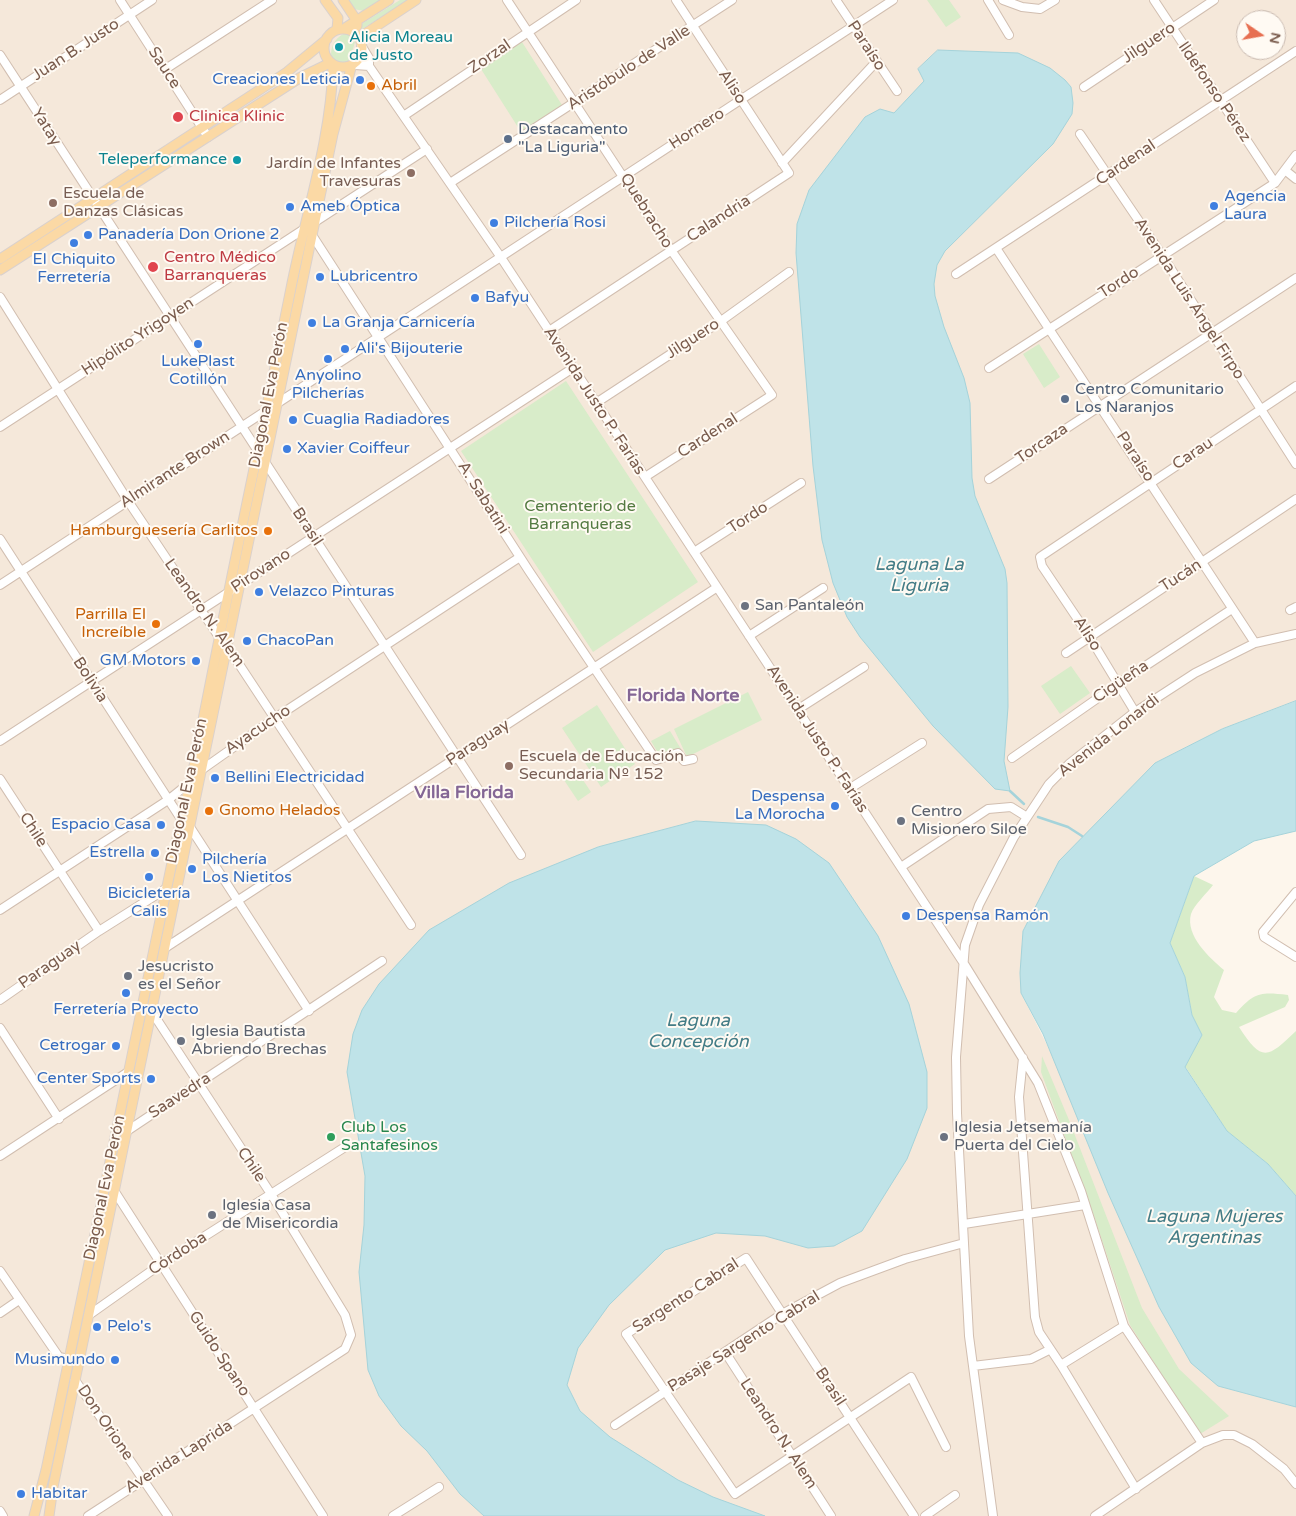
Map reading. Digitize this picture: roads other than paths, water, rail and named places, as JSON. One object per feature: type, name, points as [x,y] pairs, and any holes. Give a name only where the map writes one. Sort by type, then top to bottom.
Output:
[{"type":"main road","points":[[325,0],[338,18],[341,29],[359,39]]},
{"type":"main road","points":[[0,260],[208,137],[300,76],[331,65],[342,69],[353,66],[359,39],[357,20],[343,0]]},
{"type":"main road","points":[[0,270],[202,127],[287,72],[341,29],[389,0]]},
{"type":"main road","points":[[359,39],[416,0]]},
{"type":"main road","points":[[327,39],[324,52],[331,65]]},
{"type":"main road","name":"Diagonal Eva Perón","points":[[34,1516],[46,1470],[181,819],[191,782],[302,230],[325,135],[332,94],[331,65]]},
{"type":"main road","name":"Diagonal Eva Perón","points":[[50,1516],[89,1315],[333,134],[353,66]]},
{"type":"street","name":"Sauce","points":[[120,0],[208,137]]},
{"type":"street","name":"Juan B. Justo","points":[[0,100],[152,0]]},
{"type":"street","points":[[164,70],[272,0]]},
{"type":"street","name":"Quebracho","points":[[507,0],[671,250],[772,396]]},
{"type":"street","name":"Zorzal","points":[[405,115],[576,0]]},
{"type":"street","name":"Aliso","points":[[676,0],[789,174]]},
{"type":"street","name":"Aristóbulo de Valle","points":[[450,183],[732,0]]},
{"type":"street","name":"Paraíso","points":[[836,0],[897,91]]},
{"type":"street","name":"Hornero","points":[[500,256],[893,0]]},
{"type":"street","points":[[1003,0],[1022,7],[1040,9],[1054,0]]},
{"type":"street","name":"Ildefonso Pérez","points":[[1154,0],[1275,183]]},
{"type":"street","name":"Jilguero","points":[[1084,87],[1214,0]]},
{"type":"street","points":[[991,1],[1009,34]]},
{"type":"street","name":"Avenida Justo P. Farías","points":[[359,39],[369,58],[369,66],[405,115],[500,256],[963,962],[1038,1083],[1085,1205],[1124,1326],[1202,1443]]},
{"type":"street","name":"Cardenal","points":[[956,274],[1296,51]]},
{"type":"street","name":"Yatay","points":[[0,54],[96,203]]},
{"type":"street","points":[[782,163],[876,62]]},
{"type":"street","points":[[353,66],[369,66]]},
{"type":"street","name":"Avenida Luis Ángel Firpo","points":[[1080,134],[1162,255],[1296,464]]},
{"type":"street","name":"Hipólito Yrigoyen","points":[[0,427],[427,149]]},
{"type":"street","name":"Tordo","points":[[989,368],[1162,255],[1173,251],[1275,183],[1286,171],[1296,155]]},
{"type":"street","points":[[1286,171],[1296,179]]},
{"type":"street","name":"Calandria","points":[[549,331],[789,174]]},
{"type":"street","name":"Brasil","points":[[96,203],[521,855]]},
{"type":"street","name":"A. Sabatini","points":[[312,235],[520,557],[656,760],[678,753],[684,761],[693,759]]},
{"type":"street","name":"Paraíso","points":[[996,248],[1255,643]]},
{"type":"street","name":"Almirante Brown","points":[[0,585],[500,256]]},
{"type":"street","name":"Jilguero","points":[[596,403],[721,321],[789,272]]},
{"type":"street","name":"Torcaza","points":[[989,479],[1100,404],[1212,334],[1296,278]]},
{"type":"street","name":"Leandro N. Alem","points":[[0,297],[128,501],[219,637],[227,646],[411,925]]},
{"type":"street","name":"Pirovano","points":[[0,741],[200,609],[240,585],[573,368]]},
{"type":"street","name":"Carau","points":[[1040,557],[1296,386]]},
{"type":"street","name":"Cardenal","points":[[645,477],[772,396]]},
{"type":"street","name":"Tordo","points":[[694,552],[801,483]]},
{"type":"street","name":"Tucán","points":[[1066,653],[1296,499]]},
{"type":"street","name":"Bolivia","points":[[0,540],[181,819]]},
{"type":"street","name":"Ayacucho","points":[[0,910],[168,800],[191,782],[202,769],[275,718],[520,557]]},
{"type":"street","name":"Aliso","points":[[1040,557],[1042,566],[1089,636],[1135,712]]},
{"type":"street","name":"Paraguay","points":[[165,948],[716,588]]},
{"type":"street","points":[[749,636],[823,588]]},
{"type":"street","name":"Cigüeña","points":[[1012,758],[1118,684],[1232,609]]},
{"type":"street","name":"Avenida Lonardi","points":[[993,1516],[973,1366],[957,1113],[956,1057],[965,945],[979,905],[997,867],[1049,784],[1069,764],[1135,712],[1195,673],[1255,643],[1296,634]]},
{"type":"street","points":[[797,710],[864,668]]},
{"type":"street","points":[[849,789],[922,742]]},
{"type":"street","name":"Chile","points":[[0,779],[99,930]]},
{"type":"street","points":[[900,867],[988,809],[1011,807],[1027,817]]},
{"type":"street","points":[[190,828],[309,1011]]},
{"type":"street","name":"Paraguay","points":[[0,1000],[99,930],[167,888]]},
{"type":"street","points":[[1296,892],[1263,932],[1264,937],[1296,956]]},
{"type":"street","name":"Saavedra","points":[[127,1131],[382,961]]},
{"type":"street","name":"Chile","points":[[152,1012],[270,1194],[345,1315],[351,1335],[345,1349]]},
{"type":"street","points":[[0,1028],[59,1119]]},
{"type":"street","points":[[1022,1058],[1020,1097],[1035,1317],[1039,1332],[1049,1350],[1061,1365],[1136,1489]]},
{"type":"street","points":[[0,1156],[128,1072]]},
{"type":"street","name":"Córdoba","points":[[89,1315],[162,1264],[345,1148]]},
{"type":"street","name":"Guido Spano","points":[[115,1192],[324,1516]]},
{"type":"street","points":[[964,1224],[1085,1205]]},
{"type":"street","name":"Pasaje Sargento Cabral","points":[[615,1425],[782,1314],[840,1283],[905,1259],[964,1243]]},
{"type":"street","name":"Brasil","points":[[746,1258],[914,1516]]},
{"type":"street","name":"Sargento Cabral","points":[[665,1391],[626,1334],[746,1258]]},
{"type":"street","points":[[0,1271],[59,1357],[69,1359]]},
{"type":"street","points":[[0,1313],[19,1300]]},
{"type":"street","points":[[1061,1365],[1124,1326]]},
{"type":"street","name":"Avenida Laprida","points":[[88,1516],[254,1410],[345,1349]]},
{"type":"street","points":[[973,1366],[1031,1358],[1049,1350]]},
{"type":"street","name":"Leandro N. Alem","points":[[725,1352],[831,1516]]},
{"type":"street","points":[[665,1391],[736,1494],[911,1377],[946,1447]]},
{"type":"street","name":"Don Orione","points":[[76,1380],[168,1516]]},
{"type":"street","points":[[1095,1516],[1202,1443],[1222,1435],[1234,1435],[1252,1444],[1284,1468],[1296,1484]]},
{"type":"street","points":[[393,1516],[439,1487]]},
{"type":"street","points":[[925,1516],[955,1495]]},
{"type":"street","points":[[0,1512],[3,1516]]},
{"type":"water","name":"Laguna La Liguria","points":[[938,50],[1018,53],[1050,68],[1065,80],[1071,87],[1073,103],[1072,114],[1053,144],[945,251],[937,265],[934,284],[935,296],[944,327],[964,378],[970,403],[972,478],[975,496],[1005,569],[1007,583],[1008,707],[1004,761],[1010,791],[995,789],[933,726],[860,637],[847,617],[833,583],[822,540],[813,466],[796,253],[797,224],[809,190],[865,117],[880,109],[894,113],[924,81],[918,69]]},
{"type":"water","name":"Laguna Mujeres Argentinas","points":[[1296,701],[1296,831],[1254,841],[1194,876],[1170,943],[1185,977],[1192,1015],[1202,1035],[1185,1067],[1227,1131],[1268,1164],[1296,1196],[1296,1407],[1218,1386],[1191,1363],[1159,1307],[1108,1193],[1043,1034],[1021,993],[1020,973],[1023,931],[1059,861],[1155,763],[1222,729]]},
{"type":"water","name":"Laguna Concepción","points":[[696,821],[766,825],[796,839],[829,863],[878,936],[909,1004],[927,1072],[927,1108],[907,1159],[862,1231],[834,1246],[808,1248],[765,1236],[716,1233],[665,1250],[609,1305],[578,1348],[567,1385],[580,1411],[610,1437],[678,1480],[713,1497],[765,1516],[484,1516],[460,1494],[427,1451],[401,1426],[379,1396],[368,1370],[359,1272],[364,1225],[365,1176],[347,1072],[353,1034],[362,1010],[379,984],[429,930],[509,883],[598,847]]},
{"type":"waterway","points":[[1010,791],[1024,804]]},
{"type":"waterway","points":[[1038,817],[1068,827],[1082,836]]},
{"type":"place","name":"Alicia Moreau de Justo","points":[[339,47]]},
{"type":"place","name":"Creaciones Leticia","points":[[360,80]]},
{"type":"place","name":"Abril","points":[[371,86]]},
{"type":"place","name":"Clinica Klinic","points":[[178,117]]},
{"type":"place","name":"Destacamento \"La Liguria\"","points":[[508,139]]},
{"type":"place","name":"Teleperformance","points":[[237,160]]},
{"type":"place","name":"Jardín de Infantes Travesuras","points":[[411,173]]},
{"type":"place","name":"Escuela de Danzas Clásicas","points":[[53,203]]},
{"type":"place","name":"Agencia Laura","points":[[1214,206]]},
{"type":"place","name":"Ameb Óptica","points":[[290,207]]},
{"type":"place","name":"Pilchería Rosi","points":[[494,223]]},
{"type":"place","name":"Panadería Don Orione 2","points":[[88,235]]},
{"type":"place","name":"El Chiquito Ferretería","points":[[74,243]]},
{"type":"place","name":"Centro Médico Barranqueras","points":[[153,267]]},
{"type":"place","name":"Lubricentro","points":[[320,277]]},
{"type":"place","name":"Bafyu","points":[[475,298]]},
{"type":"place","name":"La Granja Carnicería","points":[[312,323]]},
{"type":"place","name":"LukePlast Cotillón","points":[[198,344]]},
{"type":"place","name":"Ali's Bijouterie","points":[[345,349]]},
{"type":"place","name":"Anyolino Pilcherías","points":[[328,359]]},
{"type":"place","name":"Centro Comunitario Los Naranjos","points":[[1065,399]]},
{"type":"place","name":"Cuaglia Radiadores","points":[[293,420]]},
{"type":"place","name":"Xavier Coiffeur","points":[[287,449]]},
{"type":"place","name":"Hamburguesería Carlitos","points":[[268,531]]},
{"type":"place","name":"Velazco Pinturas","points":[[259,592]]},
{"type":"place","name":"San Pantaleón","points":[[745,606]]},
{"type":"place","name":"Parrilla El Increíble","points":[[156,624]]},
{"type":"place","name":"ChacoPan","points":[[247,641]]},
{"type":"place","name":"GM Motors","points":[[196,661]]},
{"type":"place","name":"Escuela de Educación Secundaria Nº 152","points":[[509,766]]},
{"type":"place","name":"Bellini Electricidad","points":[[215,778]]},
{"type":"place","name":"Despensa La Morocha","points":[[835,806]]},
{"type":"place","name":"Gnomo Helados","points":[[209,811]]},
{"type":"place","name":"Centro Misionero Siloe","points":[[901,821]]},
{"type":"place","name":"Espacio Casa","points":[[161,825]]},
{"type":"place","name":"Estrella","points":[[155,853]]},
{"type":"place","name":"Pilchería Los Nietitos","points":[[192,869]]},
{"type":"place","name":"Bicicletería Calis","points":[[149,877]]},
{"type":"place","name":"Despensa Ramón","points":[[906,916]]},
{"type":"place","name":"Jesucristo es el Señor","points":[[128,976]]},
{"type":"place","name":"Ferretería Proyecto","points":[[126,993]]},
{"type":"place","name":"Iglesia Bautista Abriendo Brechas","points":[[181,1041]]},
{"type":"place","name":"Cetrogar","points":[[116,1046]]},
{"type":"place","name":"Center Sports","points":[[151,1079]]},
{"type":"place","name":"Club Los Santafesinos","points":[[331,1137]]},
{"type":"place","name":"Iglesia Jetsemanía Puerta del Cielo","points":[[944,1137]]},
{"type":"place","name":"Iglesia Casa de Misericordia","points":[[212,1215]]},
{"type":"place","name":"Pelo's","points":[[97,1327]]},
{"type":"place","name":"Musimundo","points":[[115,1360]]},
{"type":"place","name":"Habitar","points":[[21,1494]]},
{"type":"district","name":"Florida Norte","points":[[683,696]]},
{"type":"district","name":"Villa Florida","points":[[464,793]]},
{"type":"park label","name":"Cementerio de Barranqueras","points":[[580,516]]}]
